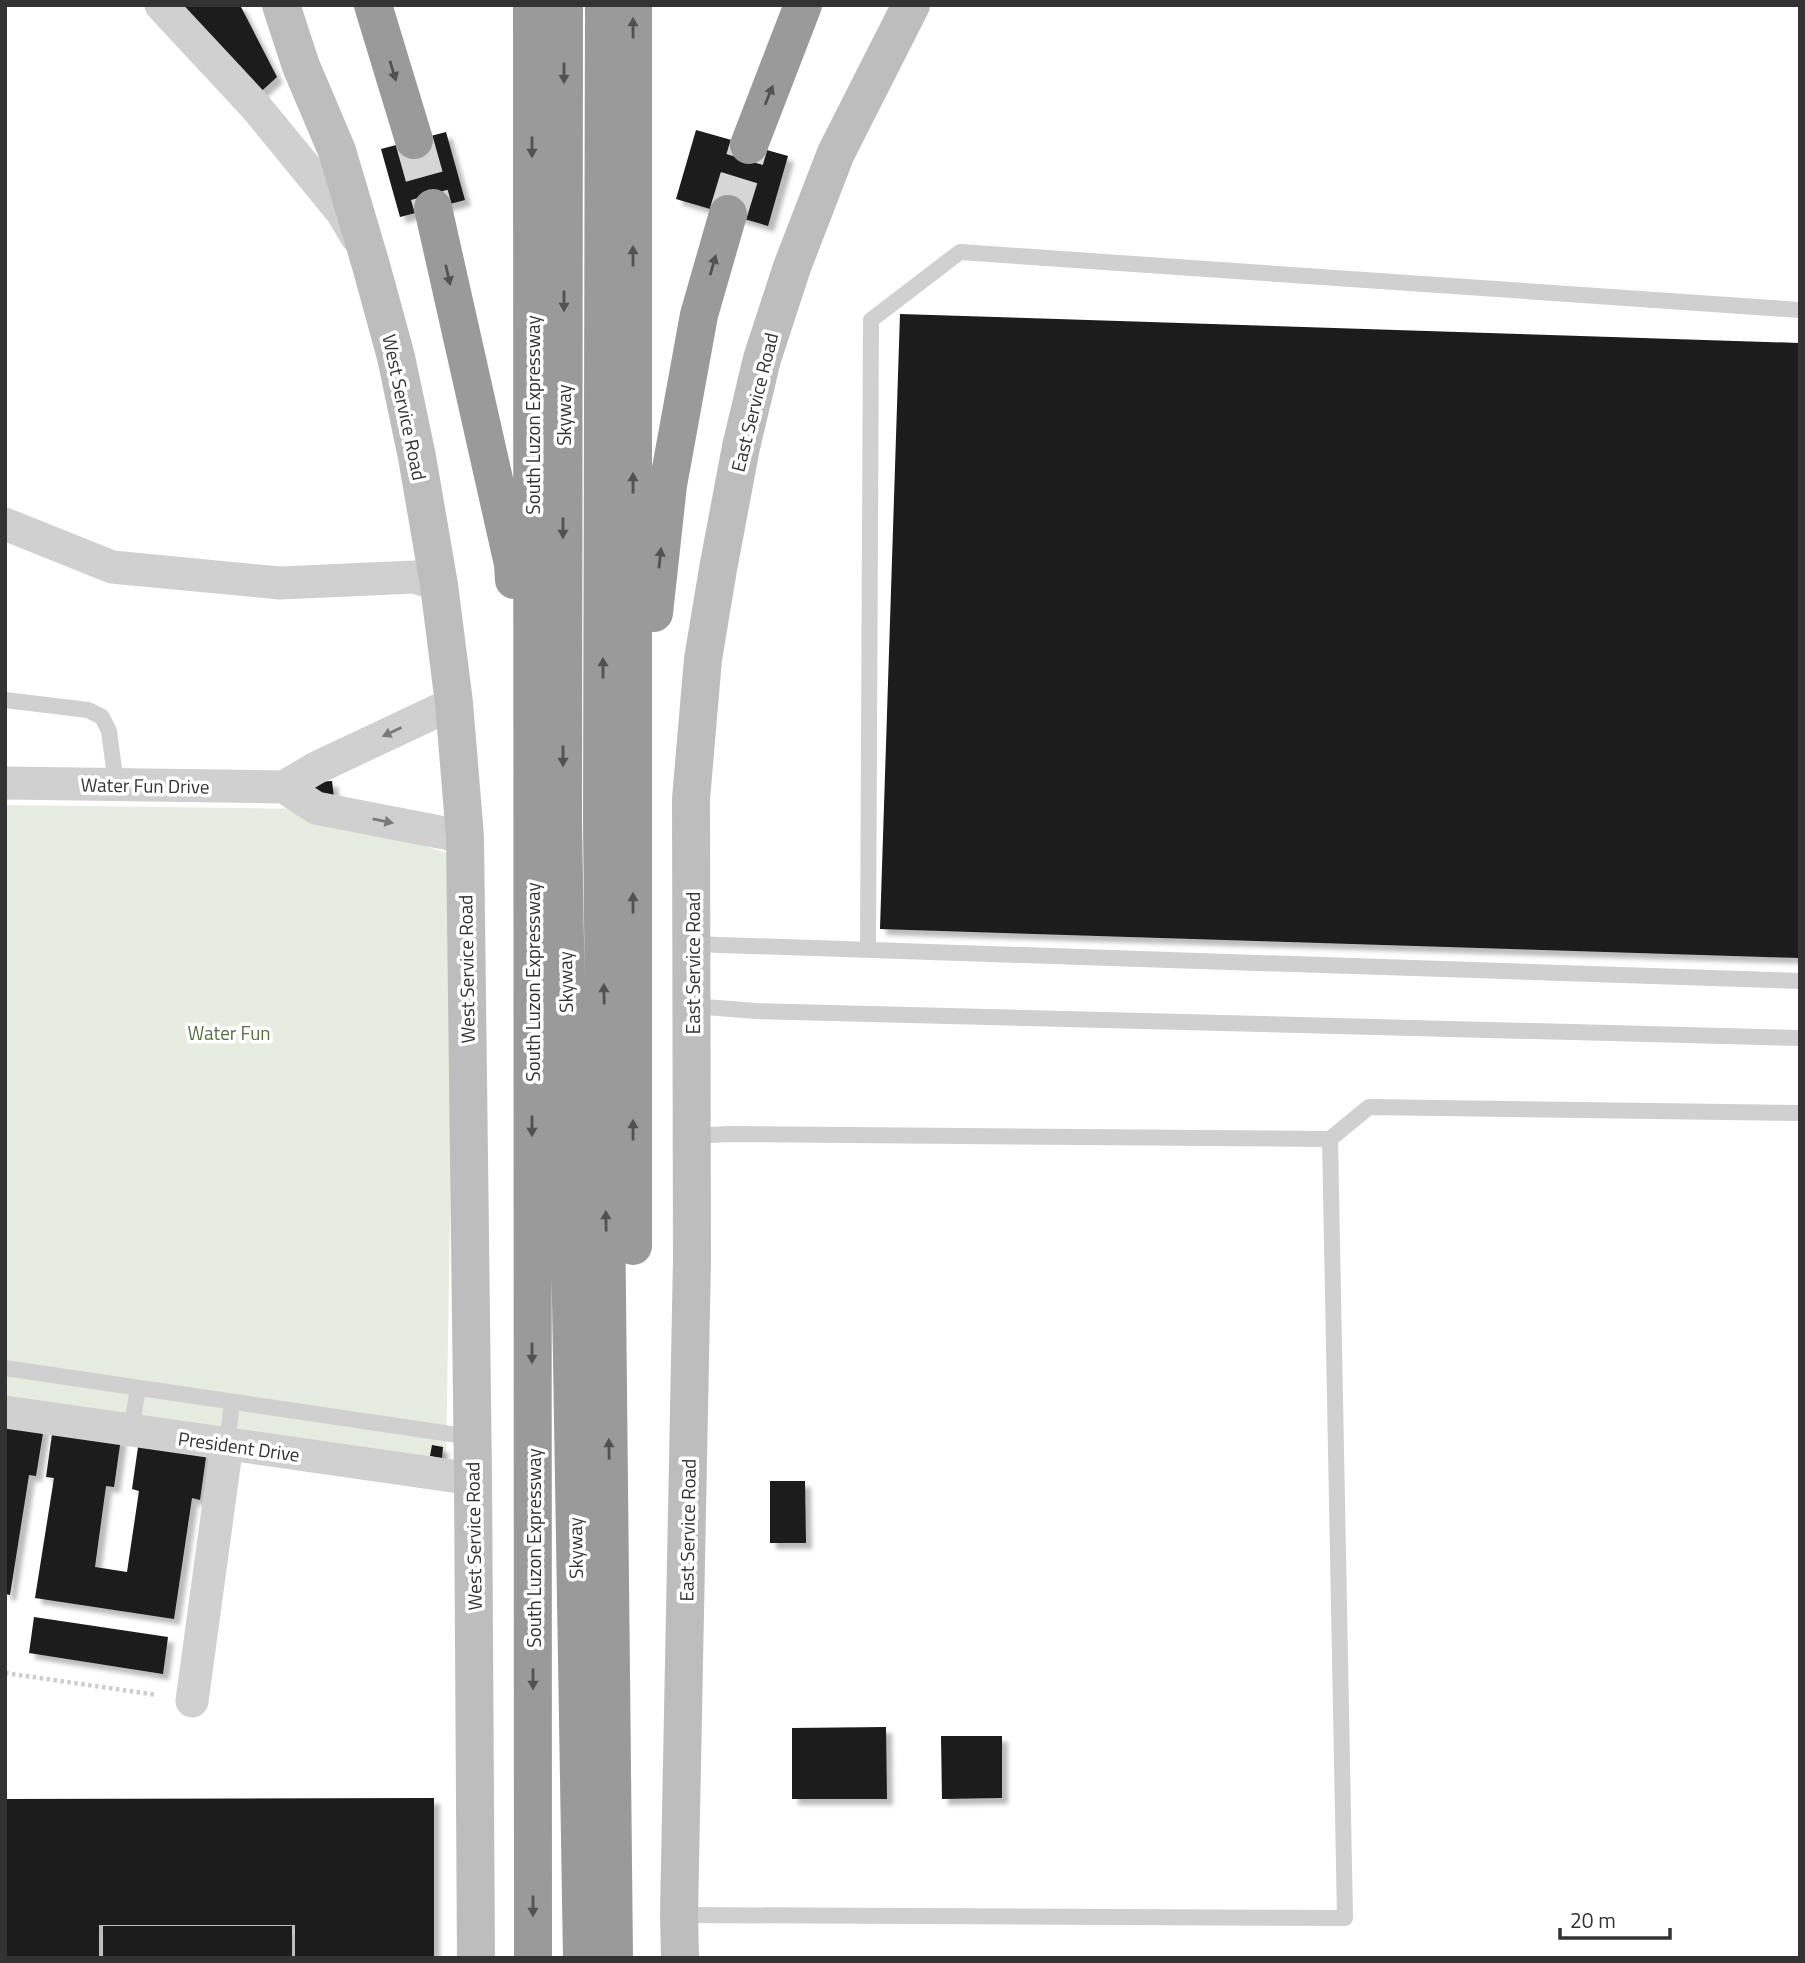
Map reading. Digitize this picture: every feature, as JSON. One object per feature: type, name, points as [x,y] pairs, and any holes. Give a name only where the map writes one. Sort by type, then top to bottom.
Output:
[{"type":"highway","points":[[373,5],[414,140]]},
{"type":"highway","name":"South Luzon Expressway","points":[[532,5],[533,1958]]},
{"type":"highway","name":"Skyway","points":[[564,5],[563,821],[582,1958]]},
{"type":"highway","name":"Skyway","points":[[604,5],[603,836],[614,1958]]},
{"type":"highway","points":[[633,5],[634,1958]]},
{"type":"highway","points":[[749,145],[803,5]]},
{"type":"highway","points":[[433,208],[513,564],[532,837]]},
{"type":"highway","points":[[633,821],[668,485],[699,315],[728,214]]},
{"type":"main road","name":"West Service Road","points":[[281,5],[301,66],[337,151],[396,357],[439,584],[454,703],[465,837],[476,1958]]},
{"type":"main road","name":"East Service Road","points":[[680,1958],[692,1259],[691,799],[703,659],[741,447],[762,359],[792,267],[831,166],[911,5]]},
{"type":"street","points":[[161,5],[255,106],[342,212],[370,262]]},
{"type":"street","points":[[5,524],[112,568],[280,583],[415,577],[439,584]]},
{"type":"street","points":[[454,703],[316,768],[284,787],[316,808],[465,837]]},
{"type":"street","name":"Water Fun Drive","points":[[5,783],[284,787]]},
{"type":"street","name":"President Drive","points":[[5,1412],[228,1444],[472,1460]]},
{"type":"street","points":[[192,1701],[228,1444]]},
{"type":"lane","points":[[868,950],[871,320],[960,252],[1800,310]]},
{"type":"lane","points":[[5,701],[88,710],[102,717],[109,731],[116,784]]},
{"type":"lane","points":[[691,944],[1800,981]]},
{"type":"lane","points":[[692,1006],[755,1011],[1800,1038]]},
{"type":"lane","points":[[691,1136],[743,1134],[1331,1139],[1369,1107],[1800,1113]]},
{"type":"lane","points":[[679,1916],[1345,1918],[1331,1139]]},
{"type":"lane","points":[[5,1368],[458,1435],[472,1460]]},
{"type":"lane","points":[[131,1430],[138,1388]]},
{"type":"lane","points":[[228,1444],[232,1402]]},
{"type":"path","points":[[5,1673],[192,1701]]},
{"type":"green space","name":"Water Fun","points":[[5,805],[311,809],[456,856],[446,1461],[5,1397]]},
{"type":"building","points":[[173,5],[240,5],[277,77],[255,97]]},
{"type":"building","points":[[696,130],[788,156],[768,226],[676,199]]},
{"type":"building","points":[[446,132],[465,200],[400,217],[381,149]]},
{"type":"building","points":[[900,314],[1800,343],[1800,958],[880,929]]},
{"type":"building","points":[[332,781],[334,798],[311,799],[311,782]]},
{"type":"building","points":[[5,1421],[44,1427],[36,1476],[29,1475],[10,1595],[5,1594]]},
{"type":"building","points":[[53,1427],[121,1438],[114,1487],[106,1486],[95,1567],[127,1572],[139,1491],[132,1489],[139,1440],[207,1450],[200,1500],[192,1498],[174,1619],[35,1598],[54,1478],[46,1477]]},
{"type":"building","points":[[432,1445],[443,1447],[442,1458],[430,1456]]},
{"type":"building","points":[[770,1481],[805,1481],[806,1543],[770,1543]]},
{"type":"building","points":[[34,1617],[168,1637],[163,1674],[29,1653]]},
{"type":"building","points":[[886,1727],[887,1799],[792,1799],[792,1728]]},
{"type":"building","points":[[941,1736],[1002,1736],[1002,1798],[942,1799]]},
{"type":"building","points":[[434,1798],[434,1958],[295,1958],[295,1925],[99,1925],[99,1958],[5,1958],[5,1799]]},
{"type":"building","points":[[103,1926],[292,1926],[292,1958],[103,1958]]},
{"type":"tunnel","points":[[414,140],[433,208]]},
{"type":"tunnel","points":[[728,214],[749,145]]}]
